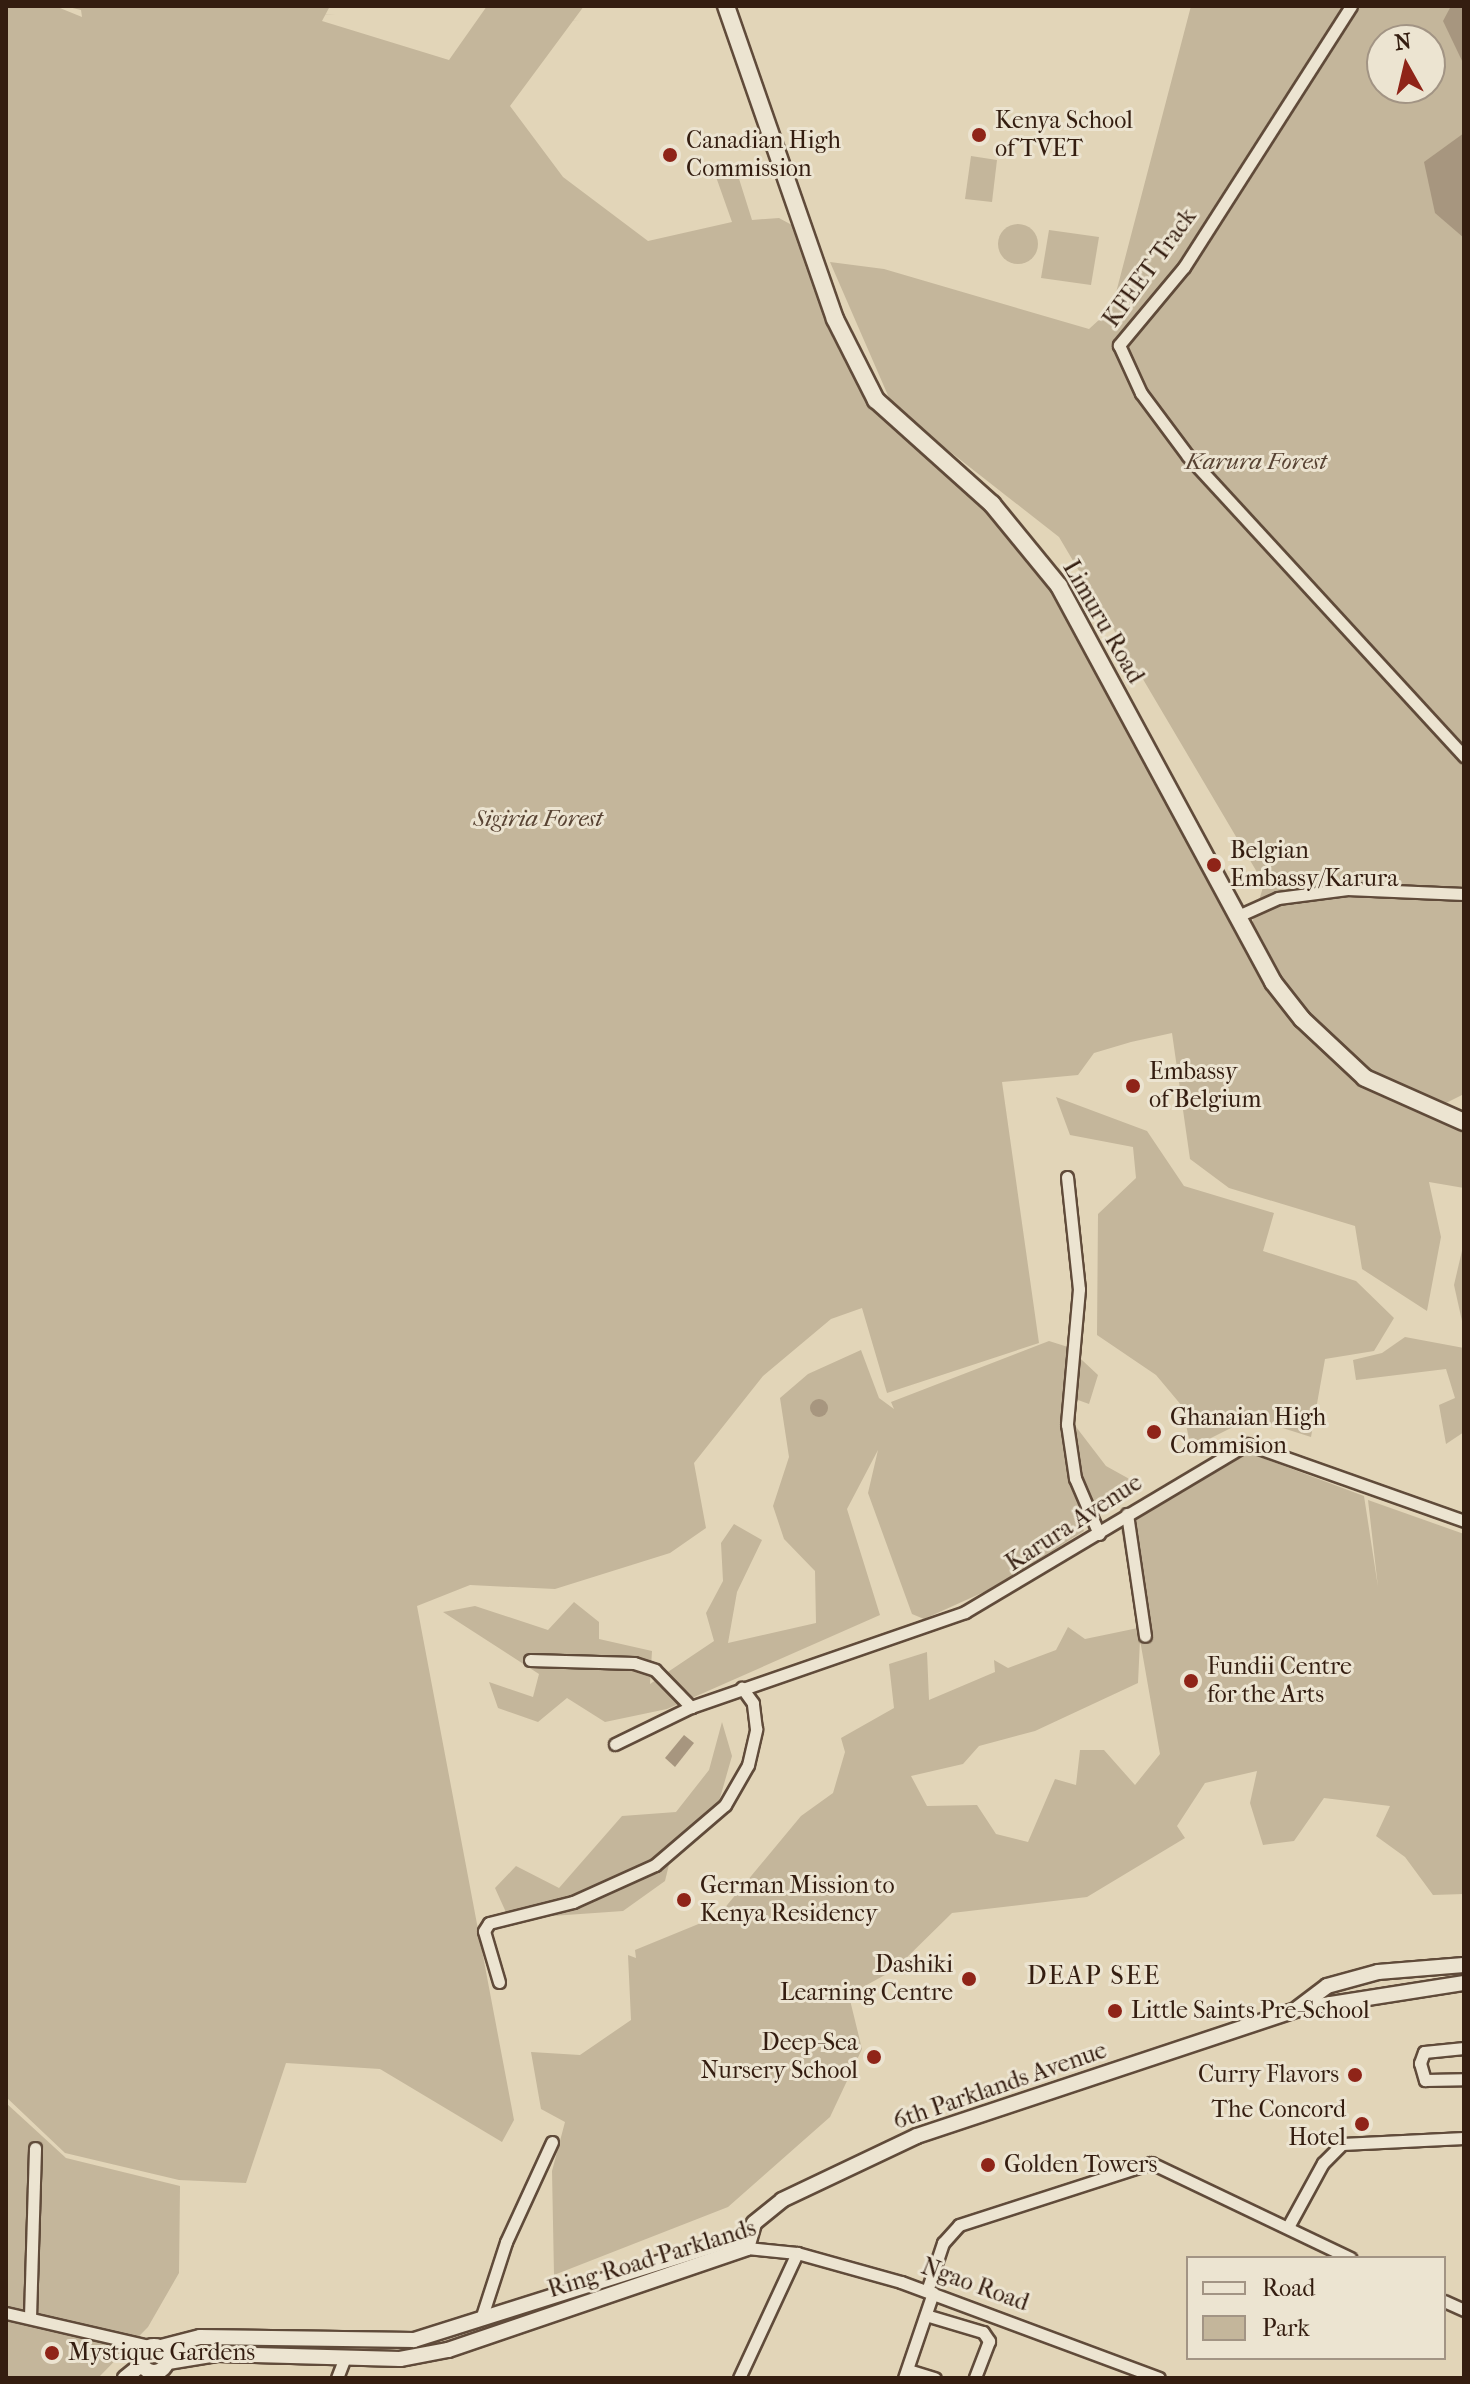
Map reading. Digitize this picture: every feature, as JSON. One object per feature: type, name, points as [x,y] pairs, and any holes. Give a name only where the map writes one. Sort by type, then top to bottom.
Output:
[{"type":"main road","name":"Limuru Road","points":[[728,10],[821,277],[876,400],[992,504],[1059,586],[1273,982],[1341,1063],[1410,1104],[1464,1122]]},
{"type":"street","name":"KFEET Track","points":[[1351,6],[1184,267],[1119,345],[1141,393],[1188,456],[1464,756]]},
{"type":"street","points":[[1238,916],[1278,898],[1347,889],[1464,894]]},
{"type":"street","points":[[1067,1177],[1079,1289],[1067,1424],[1075,1478],[1099,1534]]},
{"type":"street","name":"Karura Avenue","points":[[615,1744],[742,1688],[965,1612],[1099,1534],[1225,1454],[1255,1444],[1464,1521]]},
{"type":"street","points":[[1127,1514],[1145,1636]]},
{"type":"street","points":[[530,1660],[634,1663],[655,1670],[696,1706]]},
{"type":"street","points":[[499,1982],[484,1931],[489,1923],[573,1902],[655,1865],[725,1805],[748,1765],[756,1729],[753,1703],[742,1688]]},
{"type":"street","name":"6th Parklands Avenue","points":[[1298,2009],[1327,1986],[1378,1972],[1464,1965]]},
{"type":"street","name":"6th Parklands Avenue","points":[[747,2241],[782,2200],[845,2166],[1298,2009],[1464,1983]]},
{"type":"street","points":[[1464,2048],[1424,2052],[1420,2063],[1425,2080],[1464,2079]]},
{"type":"street","points":[[1289,2225],[1323,2163],[1342,2144],[1464,2138]]},
{"type":"street","points":[[481,2319],[506,2242],[552,2142]]},
{"type":"street","points":[[30,2317],[35,2148]]},
{"type":"street","points":[[935,2378],[906,2374],[929,2316],[930,2292],[943,2243],[959,2225],[1151,2163],[1289,2225],[1346,2256]]},
{"type":"street","name":"Ring Road Parklands","points":[[155,2347],[200,2337],[414,2340],[747,2241],[773,2248]]},
{"type":"street","name":"Ring Road Parklands","points":[[168,2362],[218,2354],[400,2359],[448,2350],[747,2241]]},
{"type":"street","name":"Ngao Road","points":[[773,2248],[930,2292],[1159,2378]]},
{"type":"street","points":[[739,2378],[797,2253]]},
{"type":"street","points":[[6,2313],[122,2342],[155,2347],[168,2362],[154,2375],[122,2342]]},
{"type":"street","points":[[929,2316],[983,2332],[989,2341],[975,2378]]},
{"type":"street","points":[[329,2340],[329,2357]]},
{"type":"street","points":[[125,2378],[155,2347]]},
{"type":"street","points":[[337,2378],[345,2357]]},
{"type":"green space","name":"Sigiria Forest","points":[[6,6],[55,6],[82,17],[81,10],[64,6],[330,6],[322,21],[449,60],[487,6],[584,6],[510,106],[563,177],[648,241],[732,222],[715,174],[735,166],[752,220],[779,218],[812,236],[881,408],[1030,546],[1288,997],[1305,1015],[1250,930],[1264,884],[1059,537],[893,407],[830,262],[884,269],[1089,329],[1112,308],[1191,6],[1464,6],[1464,1094],[1434,1109],[1464,1119],[1464,1188],[1429,1182],[1441,1237],[1427,1311],[1362,1269],[1355,1226],[1229,1188],[1190,1159],[1172,1033],[1094,1053],[1078,1075],[1002,1082],[1039,1343],[887,1393],[862,1308],[831,1319],[763,1376],[694,1463],[706,1528],[670,1553],[555,1589],[470,1585],[417,1606],[514,2120],[502,2142],[380,2069],[286,2063],[246,2183],[179,2180],[65,2153],[6,2097]]},
{"type":"green space","points":[[971,156],[997,160],[992,202],[965,199]]},
{"type":"green space","points":[[1018,224],[1032,230],[1038,244],[1032,258],[1018,264],[1004,258],[998,244],[1004,230]]},
{"type":"green space","points":[[1049,230],[1099,237],[1091,285],[1041,278]]},
{"type":"green space","points":[[1056,1097],[1147,1131],[1184,1186],[1274,1213],[1263,1251],[1356,1281],[1394,1318],[1374,1351],[1325,1359],[1311,1437],[1251,1418],[1191,1448],[1182,1406],[1156,1375],[1097,1335],[1098,1214],[1136,1178],[1133,1147],[1070,1135]]},
{"type":"green space","points":[[1464,1242],[1464,1330],[1454,1285]]},
{"type":"green space","points":[[1405,1337],[1464,1348],[1464,1432],[1446,1444],[1439,1405],[1455,1398],[1446,1369],[1356,1380],[1353,1360],[1382,1353]]},
{"type":"green space","points":[[1049,1341],[1068,1347],[1098,1375],[1089,1404],[1078,1400],[1070,1419],[1106,1466],[1133,1481],[1080,1520],[1084,1531],[995,1587],[924,1619],[912,1614],[868,1493],[878,1450],[847,1509],[880,1615],[667,1709],[605,1722],[567,1698],[538,1722],[498,1708],[489,1682],[533,1697],[539,1674],[443,1612],[475,1606],[548,1630],[574,1602],[599,1622],[599,1639],[652,1651],[650,1684],[714,1641],[706,1613],[723,1581],[721,1543],[734,1524],[762,1540],[737,1592],[728,1643],[816,1623],[815,1571],[784,1539],[773,1506],[789,1457],[780,1398],[808,1374],[861,1350],[879,1398],[894,1409],[891,1402]]},
{"type":"green space","points":[[1249,1453],[1364,1496],[1378,1587],[1368,1500],[1464,1534],[1464,1894],[1433,1895],[1405,1857],[1376,1836],[1390,1806],[1324,1798],[1294,1841],[1263,1845],[1250,1803],[1257,1771],[1205,1783],[1177,1826],[1185,1838],[1087,1897],[952,1913],[894,1970],[863,1987],[850,2000],[862,2049],[830,2117],[728,2207],[554,2275],[552,2171],[565,2122],[541,2109],[531,2052],[580,2055],[631,2020],[628,1955],[636,1958],[635,1950],[718,1916],[801,1816],[833,1793],[845,1752],[841,1738],[894,1708],[889,1664],[927,1652],[929,1700],[995,1672],[994,1660],[1008,1668],[1056,1650],[1068,1627],[1085,1639],[1138,1628],[1120,1523]],"holes":[[[1140,1640],[1160,1754],[1135,1785],[1104,1750],[1080,1750],[1076,1785],[1055,1779],[1028,1842],[996,1834],[977,1805],[927,1806],[911,1776],[963,1764],[979,1746],[1035,1731],[1138,1683]]]},
{"type":"green space","points":[[722,1722],[732,1756],[718,1805],[674,1844],[665,1881],[623,1911],[509,1919],[495,1888],[516,1866],[559,1888],[622,1816],[676,1812],[709,1770]]},
{"type":"green space","points":[[6,2103],[66,2158],[180,2186],[179,2273],[148,2327],[98,2378],[6,2378]]},
{"type":"shaded area","points":[[1451,6],[1464,6],[1464,65],[1446,24],[1443,21]]},
{"type":"shaded area","points":[[1464,133],[1464,238],[1435,213],[1424,162]]},
{"type":"shaded area","points":[[819,1399],[828,1408],[819,1417],[810,1408]]},
{"type":"shaded area","points":[[684,1735],[694,1743],[675,1767],[665,1758]]},
{"type":"place","name":"Kenya School of TVET","points":[[979,135]]},
{"type":"place","name":"Canadian High Commission","points":[[670,155]]},
{"type":"place","name":"Belgian Embassy/Karura","points":[[1214,865]]},
{"type":"place","name":"Embassy of Belgium","points":[[1133,1086]]},
{"type":"place","name":"Ghanaian High Commision","points":[[1154,1432]]},
{"type":"place","name":"Fundii Centre for the Arts","points":[[1191,1681]]},
{"type":"place","name":"German Mission to Kenya Residency","points":[[684,1900]]},
{"type":"place","name":"Dashiki Learning Centre","points":[[969,1979]]},
{"type":"place","name":"Little Saints Pre-School","points":[[1115,2011]]},
{"type":"place","name":"Deep-Sea Nursery School","points":[[874,2057]]},
{"type":"place","name":"Curry Flavors","points":[[1355,2075]]},
{"type":"place","name":"The Concord Hotel","points":[[1362,2124]]},
{"type":"place","name":"Golden Towers","points":[[988,2165]]},
{"type":"place","name":"Mystique Gardens","points":[[52,2353]]},
{"type":"district","name":"DEAP SEE","points":[[1094,1976]]},
{"type":"park label","name":"Karura Forest","points":[[1256,462]]}]
